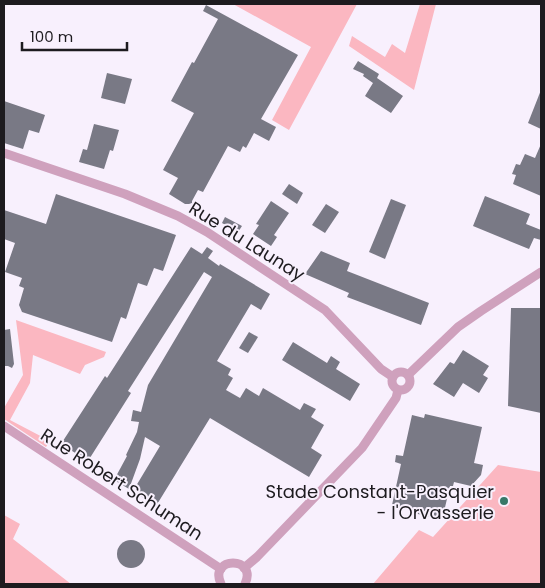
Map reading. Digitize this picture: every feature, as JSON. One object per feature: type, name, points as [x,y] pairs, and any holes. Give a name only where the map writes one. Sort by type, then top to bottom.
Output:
[{"type":"street","name":"Rue du Launay","points":[[4,153],[125,194],[178,216],[207,232],[325,310],[381,369],[393,377]]},
{"type":"street","points":[[408,375],[458,327],[541,272]]},
{"type":"street","points":[[400,372],[408,375],[409,386],[404,390],[398,390],[392,385],[393,377],[400,372]]},
{"type":"street","points":[[244,568],[258,557],[362,448],[396,398],[398,390]]},
{"type":"street","name":"Rue Robert Schuman","points":[[4,426],[221,568]]},
{"type":"street","points":[[221,584],[219,576],[221,568],[231,562],[238,563],[244,568],[247,576],[246,584]]},
{"type":"shaded area","points":[[233,4],[357,4],[289,130],[272,120],[311,47]]},
{"type":"shaded area","points":[[420,4],[436,4],[414,90],[349,46],[352,36],[385,57],[392,44],[405,53]]},
{"type":"shaded area","points":[[16,320],[106,352],[104,357],[85,365],[80,374],[33,355],[30,383],[10,420],[50,441],[46,447],[4,419],[4,408],[23,375]]},
{"type":"shaded area","name":"Stade Constant-Pasquier - l'Orvasserie","points":[[498,465],[541,472],[541,584],[373,584],[419,530],[433,537]]},
{"type":"shaded area","points":[[4,515],[20,524],[13,539],[71,584],[4,584]]},
{"type":"building","points":[[206,5],[298,55],[261,119],[276,127],[269,141],[254,133],[246,148],[243,146],[240,152],[228,146],[203,192],[198,190],[192,203],[185,204],[169,194],[178,178],[163,170],[194,113],[171,101],[218,19],[203,11]]},
{"type":"building","points":[[358,61],[379,74],[377,78],[403,96],[391,113],[365,96],[373,83],[363,76],[364,74],[353,69]]},
{"type":"building","points":[[107,73],[132,79],[125,104],[101,98]]},
{"type":"building","points":[[541,90],[541,129],[528,123]]},
{"type":"building","points":[[4,101],[45,115],[39,133],[29,130],[23,149],[4,143]]},
{"type":"building","points":[[94,124],[119,130],[113,151],[110,150],[104,169],[79,162],[83,149],[87,150]]},
{"type":"building","points":[[541,144],[541,196],[513,184],[516,175],[512,174],[516,164],[520,165],[525,154],[535,158]]},
{"type":"building","points":[[289,184],[303,193],[297,204],[282,194]]},
{"type":"building","points":[[56,194],[176,235],[163,271],[154,268],[147,286],[138,283],[126,319],[121,317],[112,342],[22,312],[19,305],[24,288],[19,286],[22,278],[5,272],[15,243],[4,239],[4,210],[46,224]]},
{"type":"building","points":[[485,196],[530,214],[526,224],[541,230],[541,240],[534,238],[529,249],[473,226]]},
{"type":"building","points":[[391,199],[406,205],[385,259],[369,252]]},
{"type":"building","points":[[271,201],[289,213],[274,235],[277,237],[271,246],[253,234],[259,225],[256,224]]},
{"type":"building","points":[[326,204],[339,212],[325,233],[312,225]]},
{"type":"building","points":[[225,217],[242,226],[238,232],[222,223]]},
{"type":"building","points":[[191,247],[202,254],[207,247],[213,251],[208,258],[270,294],[261,310],[251,304],[217,361],[231,369],[228,375],[233,378],[226,390],[240,398],[246,388],[259,396],[263,388],[300,410],[304,403],[316,409],[311,417],[324,425],[311,448],[322,455],[309,477],[210,418],[156,506],[133,491],[160,446],[145,437],[140,459],[129,489],[114,480],[137,432],[139,422],[131,421],[133,410],[141,412],[148,385],[212,277],[204,272],[128,391],[131,393],[88,461],[61,444],[105,376],[107,378]]},
{"type":"building","points":[[321,251],[350,263],[347,271],[429,303],[421,325],[347,297],[349,293],[305,274]]},
{"type":"building","points":[[511,308],[541,308],[541,413],[508,406]]},
{"type":"building","points":[[10,329],[14,364],[12,368],[4,366],[4,330]]},
{"type":"building","points":[[249,332],[258,337],[248,353],[239,348]]},
{"type":"building","points":[[293,342],[327,363],[331,356],[340,362],[336,369],[360,384],[350,401],[282,360]]},
{"type":"building","points":[[463,350],[489,366],[483,375],[488,378],[479,393],[463,383],[454,397],[433,384],[450,362],[454,364]]},
{"type":"building","points":[[425,414],[482,427],[474,463],[483,465],[481,475],[471,486],[454,482],[453,486],[450,486],[443,516],[440,519],[409,512],[410,509],[392,505],[401,464],[395,462],[396,455],[403,456],[412,415],[424,418]]},
{"type":"building","points":[[131,540],[141,544],[145,554],[141,564],[131,568],[121,564],[117,554],[121,544]]},
{"type":"place","name":"Stade Constant-Pasquier - l'Orvasserie","points":[[504,501]]}]
